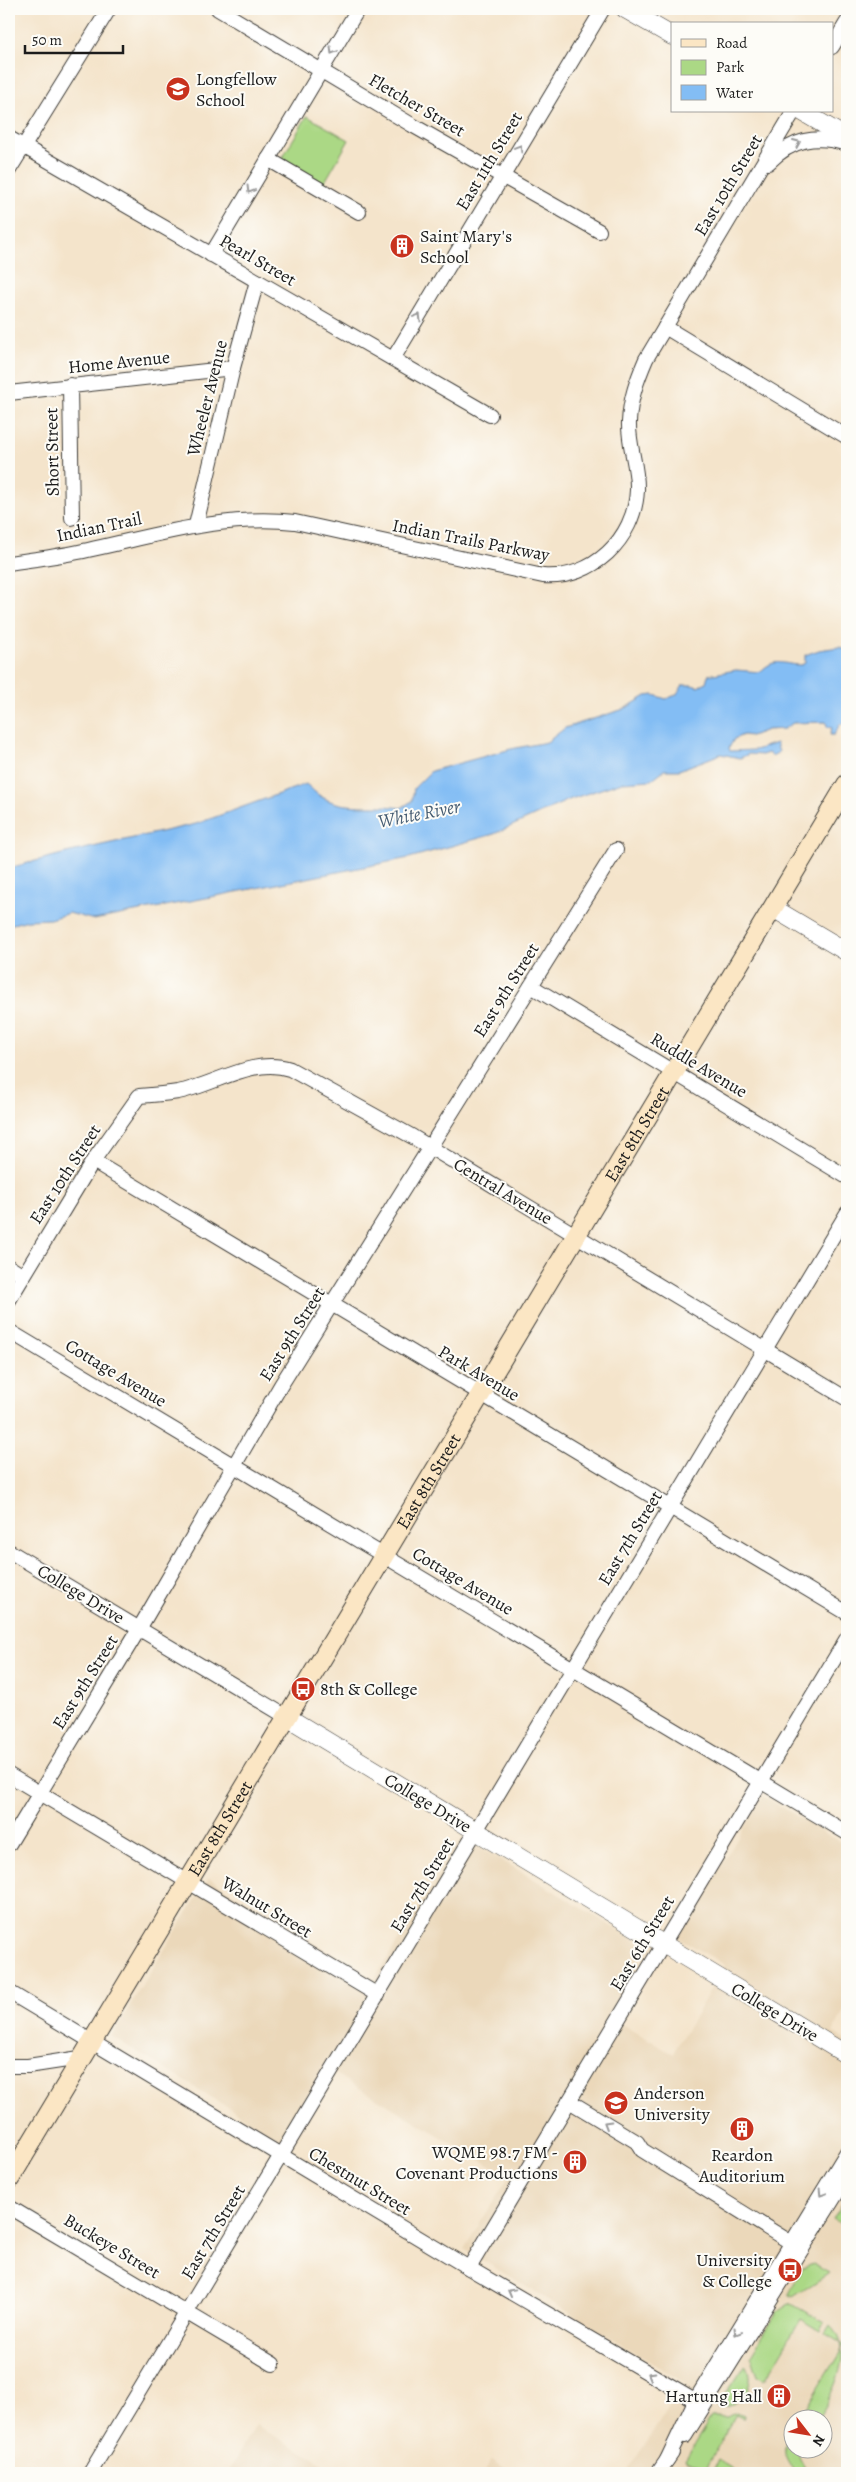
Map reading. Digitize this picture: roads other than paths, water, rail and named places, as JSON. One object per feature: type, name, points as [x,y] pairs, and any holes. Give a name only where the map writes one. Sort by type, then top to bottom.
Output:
[{"type":"main road","name":"East 8th Street","points":[[9,2180],[90,2041],[287,1717],[575,1234],[847,784]]},
{"type":"street","points":[[9,170],[109,9]]},
{"type":"street","name":"Fletcher Street","points":[[218,9],[321,71],[600,231]]},
{"type":"street","points":[[211,255],[358,9]]},
{"type":"street","name":"East 11th Street","points":[[393,359],[603,9]]},
{"type":"street","points":[[625,9],[671,35]]},
{"type":"street","points":[[834,44],[847,22]]},
{"type":"street","name":"East 10th Street","points":[[664,327],[793,112]]},
{"type":"street","points":[[803,112],[847,138]]},
{"type":"street","name":"Pearl Street","points":[[9,138],[143,213],[257,282],[490,415]]},
{"type":"street","points":[[749,186],[773,158],[798,141],[822,138],[847,144]]},
{"type":"street","points":[[268,159],[359,212]]},
{"type":"street","name":"Wheeler Avenue","points":[[196,525],[233,368],[257,282]]},
{"type":"street","points":[[664,327],[847,437]]},
{"type":"street","name":"Indian Trails Parkway","points":[[196,525],[244,519],[295,522],[543,576],[564,575],[580,571],[603,557],[618,544],[631,520],[637,489],[629,423],[632,396],[646,359],[664,327]]},
{"type":"street","name":"Home Avenue","points":[[9,393],[233,368]]},
{"type":"street","name":"Short Street","points":[[70,385],[72,518]]},
{"type":"street","name":"Indian Trail","points":[[9,563],[75,553],[196,525]]},
{"type":"street","name":"East 9th Street","points":[[9,1844],[236,1467],[281,1385],[616,850]]},
{"type":"street","points":[[773,908],[847,952]]},
{"type":"street","name":"Ruddle Avenue","points":[[530,986],[847,1177]]},
{"type":"street","name":"Central Avenue","points":[[139,1096],[179,1092],[259,1066],[279,1065],[290,1068],[430,1147],[847,1399]]},
{"type":"street","name":"East 10th Street","points":[[9,1300],[93,1161],[139,1096]]},
{"type":"street","name":"Park Avenue","points":[[93,1161],[847,1613]]},
{"type":"street","name":"East 7th Street","points":[[90,2473],[847,1213]]},
{"type":"street","points":[[9,1267],[23,1276]]},
{"type":"street","name":"Cottage Avenue","points":[[9,1331],[847,1833]]},
{"type":"street","name":"College Drive","points":[[9,1550],[847,2055]]},
{"type":"street","name":"East 6th Street","points":[[469,2268],[847,1638]]},
{"type":"street","name":"Walnut Street","points":[[9,1775],[378,1994]]},
{"type":"street","name":"Chestnut Street","points":[[9,1992],[469,2268],[693,2399]]},
{"type":"street","points":[[9,2066],[28,2066],[80,2058]]},
{"type":"street","points":[[569,2101],[637,2142],[642,2150],[797,2247]]},
{"type":"street","points":[[658,2473],[697,2420],[797,2247],[847,2152]]},
{"type":"street","points":[[797,2247],[847,2177]]},
{"type":"street","name":"Buckeye Street","points":[[9,2207],[273,2364]]},
{"type":"water","name":"White River","points":[[839,647],[847,649],[847,718],[843,724],[840,724],[834,735],[830,735],[832,728],[827,727],[826,722],[793,723],[784,729],[767,730],[751,736],[743,735],[734,739],[729,748],[730,751],[755,750],[776,743],[779,752],[772,756],[768,753],[762,755],[749,754],[740,758],[721,754],[679,770],[664,770],[651,780],[622,782],[571,799],[494,834],[409,858],[94,920],[69,913],[50,919],[28,920],[9,925],[9,868],[66,853],[196,824],[306,784],[320,796],[340,804],[401,808],[412,801],[414,788],[431,771],[511,749],[547,742],[565,728],[624,709],[646,696],[654,695],[666,699],[676,695],[683,685],[698,687],[706,682],[708,675],[736,670],[760,672],[770,664],[779,662],[801,665],[805,663],[805,655],[819,650]]},
{"type":"place","name":"Longfellow School","points":[[178,89]]},
{"type":"place","name":"Saint Mary's School","points":[[402,246]]},
{"type":"place","name":"8th & College","points":[[303,1689]]},
{"type":"place","name":"Anderson University","points":[[616,2103]]},
{"type":"place","name":"Reardon Auditorium","points":[[742,2129]]},
{"type":"place","name":"WQME 98.7 FM - Covenant Productions","points":[[575,2162]]},
{"type":"place","name":"University & College","points":[[790,2270]]},
{"type":"place","name":"Hartung Hall","points":[[779,2396]]}]
